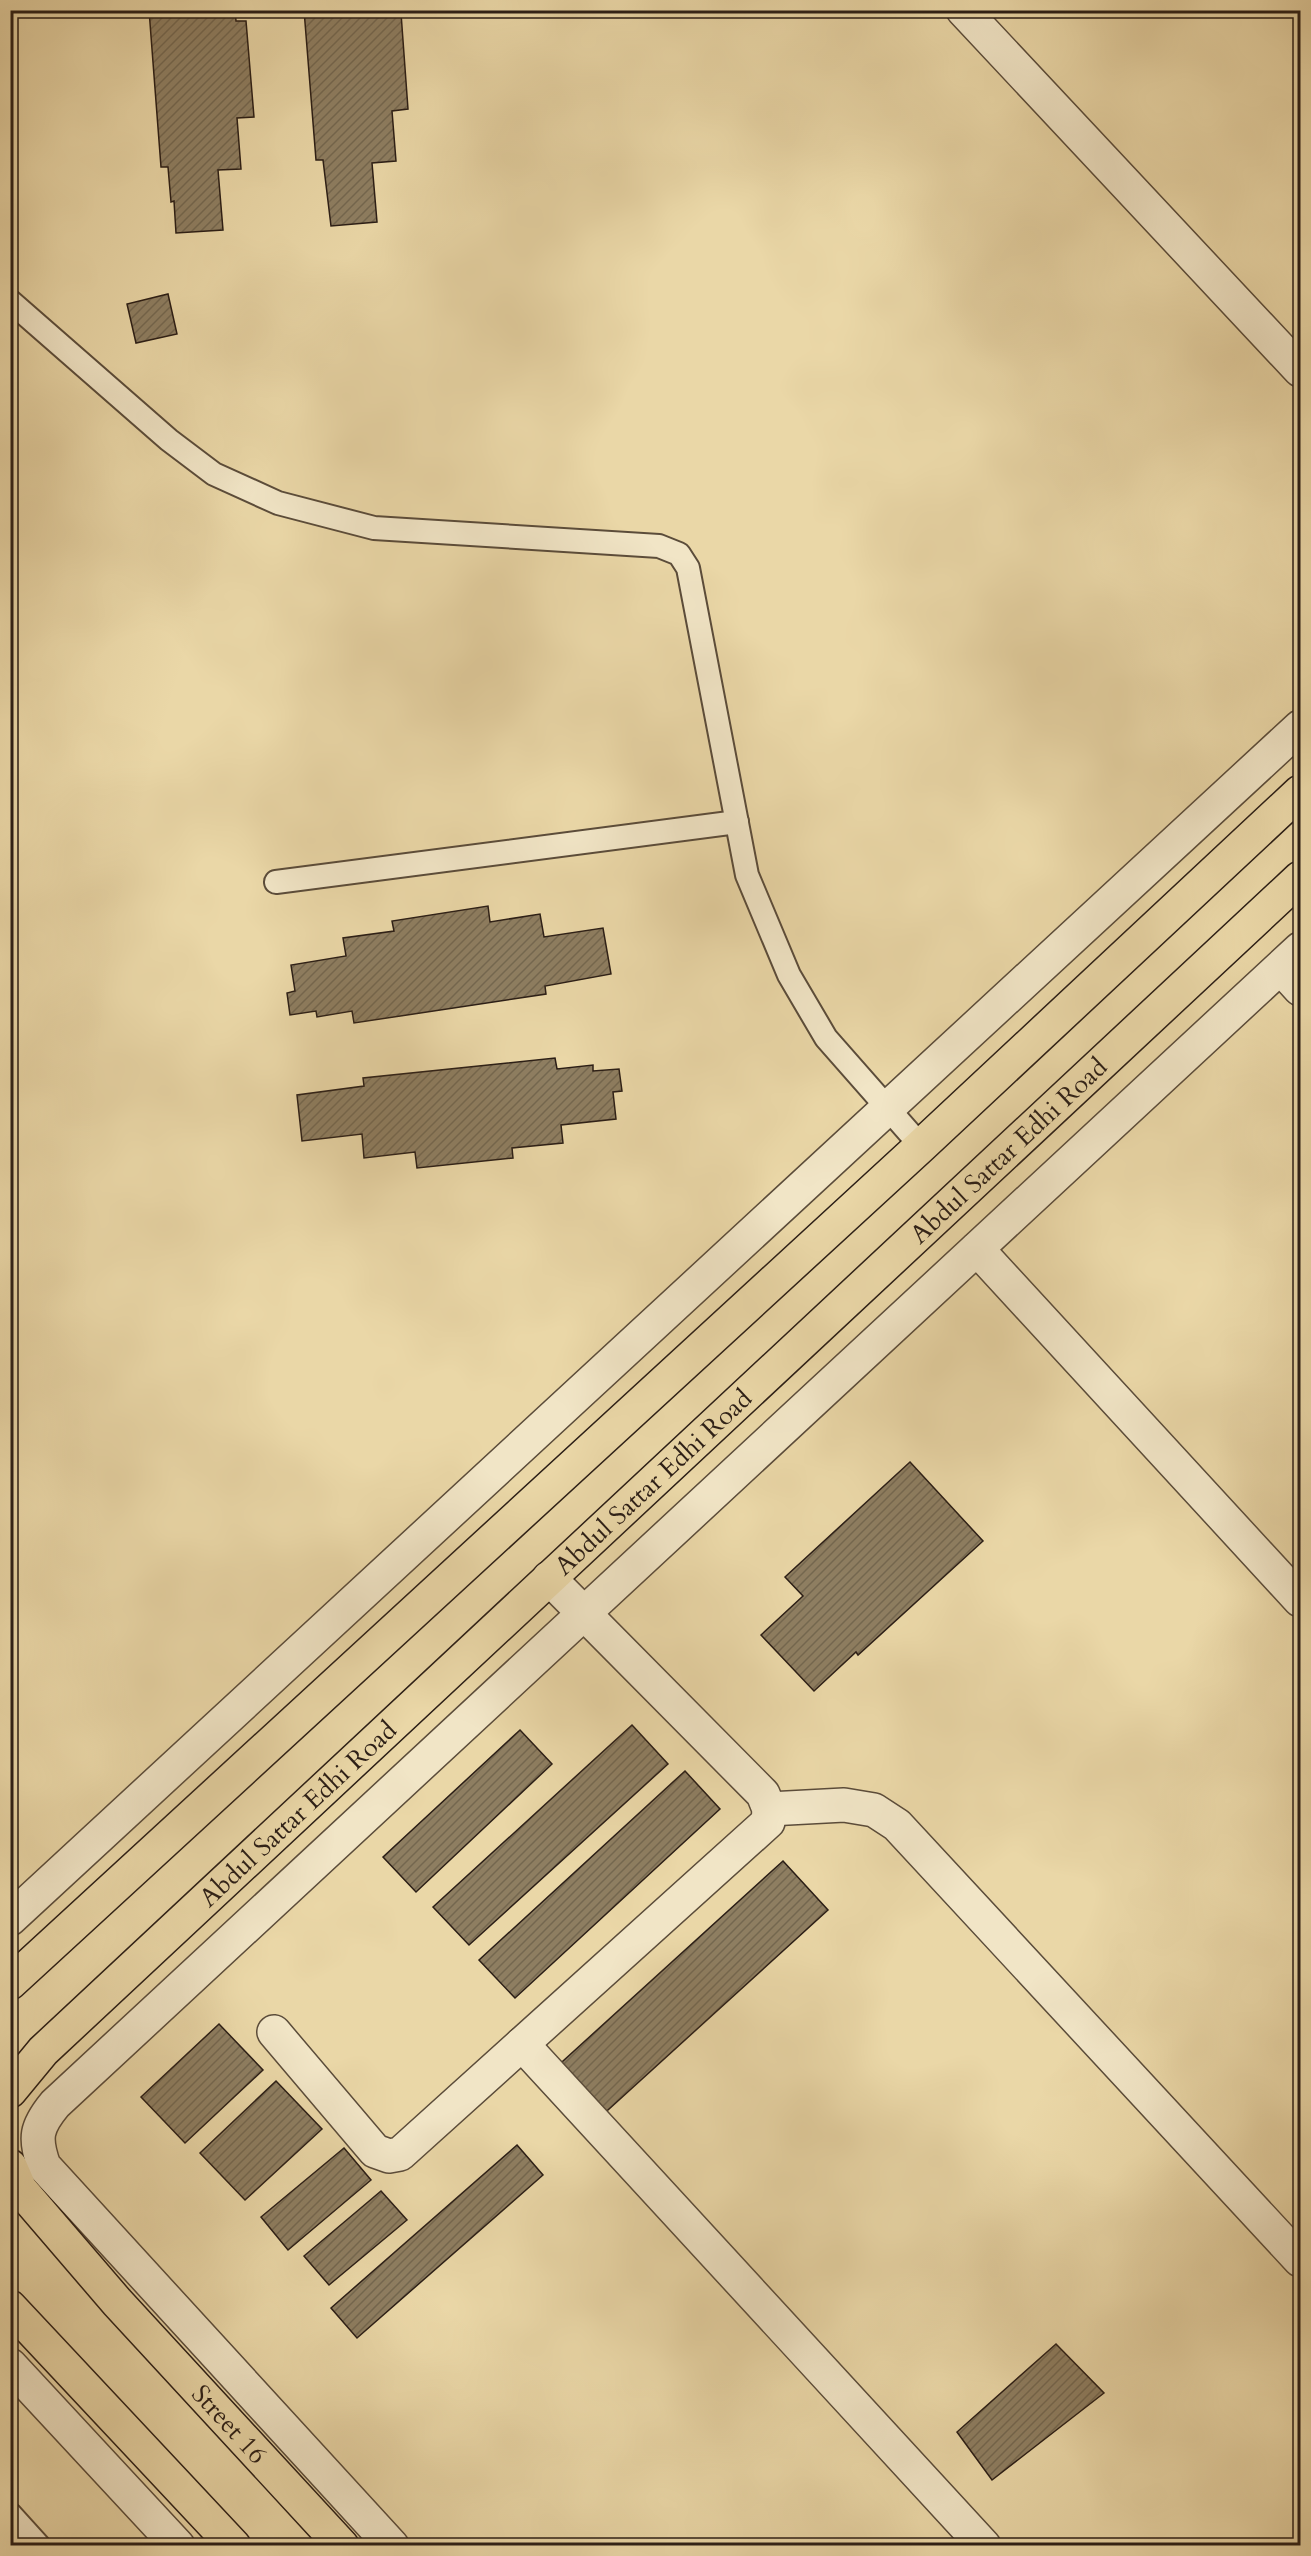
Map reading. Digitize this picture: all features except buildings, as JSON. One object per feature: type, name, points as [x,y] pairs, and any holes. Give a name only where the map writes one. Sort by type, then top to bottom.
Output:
[{"type":"main road","points":[[10,1983],[921,1146],[1300,792]]},
{"type":"main road","name":"Abdul Sattar Edhi Road","points":[[10,2091],[43,2051],[1300,878]]},
{"type":"main road","name":"Street 16","points":[[10,2166],[20,2189],[117,2302],[342,2546]]},
{"type":"main road","points":[[10,2307],[234,2546]]},
{"type":"street","points":[[963,10],[1300,370]]},
{"type":"street","points":[[10,1919],[1300,727]]},
{"type":"street","points":[[392,2546],[44,2166],[38,2148],[38,2129],[44,2117],[55,2104],[977,1249],[1294,969]]},
{"type":"street","points":[[977,1249],[1300,1600]]},
{"type":"street","points":[[274,2032],[375,2151],[389,2156],[400,2154],[768,1822],[769,1809],[763,1794],[549,1578]]},
{"type":"street","points":[[769,1809],[844,1805],[874,1810],[897,1825],[1300,2260]]},
{"type":"street","points":[[522,2044],[984,2546]]},
{"type":"street","points":[[10,2365],[178,2546]]},
{"type":"lane","points":[[10,301],[169,440],[214,474],[278,503],[375,528],[659,546],[679,554],[688,568],[747,875],[789,975],[826,1038],[921,1146]]},
{"type":"lane","points":[[276,882],[737,822]]},
{"type":"lane","points":[[10,2514],[39,2546]]}]
